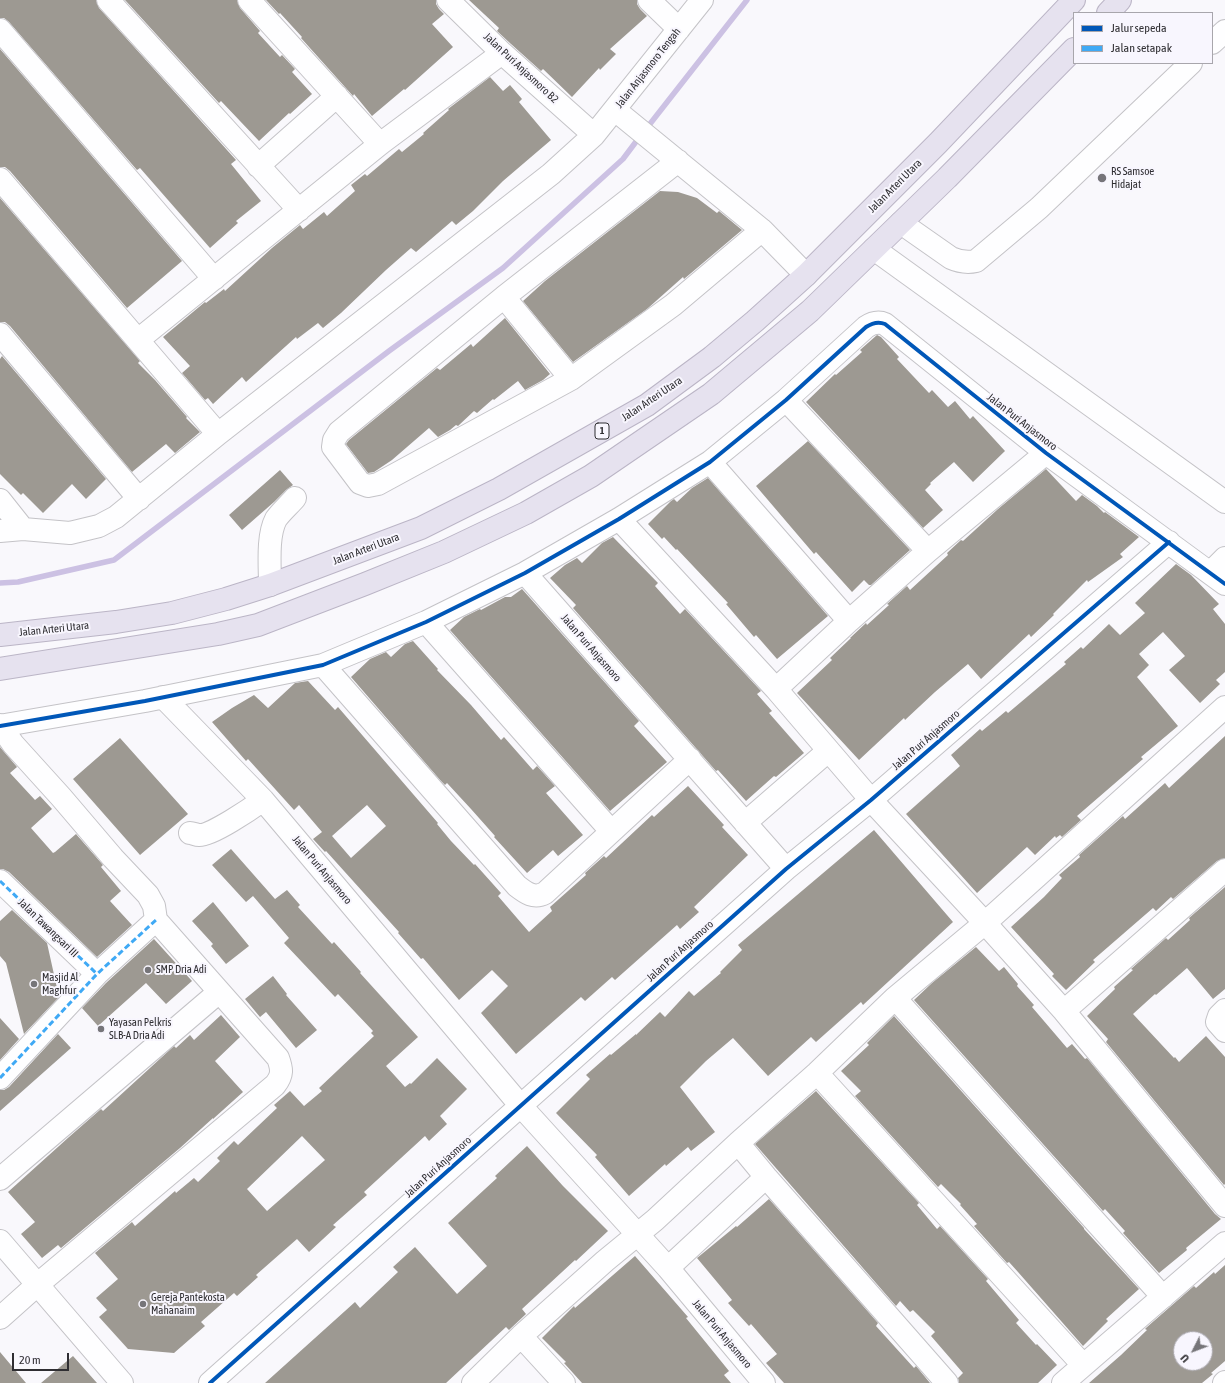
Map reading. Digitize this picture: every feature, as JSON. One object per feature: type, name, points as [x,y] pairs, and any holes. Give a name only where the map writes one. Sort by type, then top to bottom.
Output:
[{"type":"highway","name":"Jalan Arteri Utara","points":[[0,635],[116,622],[172,613],[226,599],[270,585],[420,528],[499,489],[647,405],[712,357],[806,275],[938,143],[1074,0]]},
{"type":"highway","points":[[1109,12],[1120,0]]},
{"type":"highway","points":[[0,669],[218,634],[258,625],[366,584],[437,554],[526,513],[591,476],[711,394],[810,311],[901,223],[1073,50]]},
{"type":"street","points":[[108,0],[299,210]]},
{"type":"street","points":[[249,0],[380,144]]},
{"type":"street","name":"Jalan Puri Anjasmoro B2","points":[[448,0],[502,53],[594,135]]},
{"type":"street","points":[[649,0],[679,29]]},
{"type":"street","name":"Jalan Anjasmoro Tengah","points":[[0,531],[23,529],[70,532],[99,526],[116,517],[218,434],[551,174],[594,135],[621,115],[679,29],[702,0]]},
{"type":"street","points":[[0,30],[214,279]]},
{"type":"street","points":[[1213,42],[1225,31]]},
{"type":"street","points":[[138,340],[380,144],[502,53]]},
{"type":"street","points":[[901,223],[952,258],[964,262],[976,261],[1038,208],[1190,64]]},
{"type":"street","points":[[258,166],[336,96]]},
{"type":"street","points":[[621,115],[762,230],[806,275]]},
{"type":"street","points":[[672,156],[504,297],[339,432],[334,440],[333,446],[360,483],[368,486],[378,484],[570,379],[673,305],[762,230]]},
{"type":"street","points":[[0,180],[218,434]]},
{"type":"street","points":[[874,249],[1225,502]]},
{"type":"street","points":[[504,297],[570,379]]},
{"type":"street","name":"Jalan Puri Anjasmoro","points":[[786,400],[866,327],[872,323],[880,322],[885,324],[1046,453],[1169,542],[1220,571]]},
{"type":"street","points":[[0,334],[139,499]]},
{"type":"street","points":[[0,1318],[37,1285],[269,1090],[281,1078],[282,1071],[278,1058],[156,920],[154,906],[148,894],[113,858],[13,744],[0,726],[164,697],[323,665],[426,622],[525,573],[618,519],[710,462],[786,400],[928,552]]},
{"type":"street","name":"Jalan Puri Anjasmoro","points":[[776,689],[928,552],[1046,453]]},
{"type":"street","points":[[710,462],[850,621]]},
{"type":"street","points":[[270,585],[270,553],[272,532],[276,519],[295,498]]},
{"type":"street","points":[[0,500],[23,529]]},
{"type":"street","points":[[618,519],[776,689],[871,800],[1064,1011],[1225,1206]]},
{"type":"street","name":"Jalan Puri Anjasmoro","points":[[210,1383],[786,869],[871,800],[1169,542]]},
{"type":"street","name":"Jalan Puri Anjasmoro","points":[[525,573],[786,869]]},
{"type":"street","points":[[426,622],[611,831]]},
{"type":"street","points":[[323,665],[517,886],[528,894],[539,896],[544,893],[690,759]]},
{"type":"street","name":"Jalan Puri Anjasmoro","points":[[164,697],[263,800],[520,1105],[668,1268],[764,1383]]},
{"type":"street","points":[[473,1383],[521,1336],[605,1261],[638,1234],[817,1073],[895,998],[986,924],[1225,707]]},
{"type":"street","points":[[745,823],[828,750]]},
{"type":"street","points":[[190,833],[200,835],[208,833],[246,813],[263,800]]},
{"type":"street","points":[[1064,1011],[1225,870]]},
{"type":"street","name":"Jalan Tawangsari III","points":[[0,881],[97,974]]},
{"type":"street","points":[[2,1073],[97,974],[156,920]]},
{"type":"street","points":[[0,1179],[219,992]]},
{"type":"street","points":[[895,998],[1163,1297]]},
{"type":"street","points":[[1225,1010],[1219,1016],[1217,1022],[1225,1032]]},
{"type":"street","points":[[817,1073],[1083,1365]]},
{"type":"street","points":[[738,1143],[766,1177],[947,1383]]},
{"type":"street","points":[[668,1268],[766,1177]]},
{"type":"street","points":[[0,1241],[122,1383]]},
{"type":"street","points":[[1063,1383],[1225,1243]]},
{"type":"street","points":[[521,1336],[554,1380]]},
{"type":"building","points":[[0,0],[96,0],[99,8],[236,160],[231,164],[261,201],[236,221],[238,223],[210,248],[140,168],[137,170],[9,22],[4,18],[0,18]]},
{"type":"building","points":[[125,0],[237,0],[240,8],[260,31],[258,33],[280,57],[282,55],[295,69],[292,72],[312,94],[259,141],[221,101],[219,103]]},
{"type":"building","points":[[266,0],[436,0],[436,4],[444,14],[432,24],[453,47],[405,90],[404,89],[372,116],[354,94],[353,96],[301,38],[302,37]]},
{"type":"building","points":[[469,0],[637,0],[637,4],[640,9],[647,16],[610,49],[616,54],[600,70],[599,68],[572,97],[543,69],[541,71],[497,31],[499,28]]},
{"type":"building","points":[[0,49],[182,261],[127,308],[10,171],[5,167],[0,167]]},
{"type":"building","points":[[490,77],[503,91],[510,85],[522,99],[519,102],[551,140],[503,181],[473,211],[456,225],[452,221],[416,252],[411,248],[323,328],[318,323],[297,339],[296,337],[246,382],[242,377],[213,404],[208,398],[205,400],[182,373],[190,366],[163,337],[205,302],[206,303],[224,289],[225,291],[272,248],[300,225],[303,229],[324,212],[327,216],[355,191],[351,185],[365,174],[367,176],[399,149],[402,152],[424,134],[423,133],[449,110],[448,109]]},
{"type":"building","points":[[660,191],[678,192],[697,198],[717,213],[719,211],[742,230],[684,279],[683,277],[647,309],[573,362],[523,301],[545,281]]},
{"type":"building","points":[[0,198],[140,361],[138,363],[155,380],[187,417],[186,418],[200,432],[175,453],[166,444],[132,472],[10,326],[5,322],[0,322]]},
{"type":"building","points":[[505,318],[550,374],[543,380],[525,390],[518,381],[477,413],[474,411],[458,426],[456,425],[438,437],[429,428],[392,460],[374,472],[368,473],[346,444],[349,440],[437,368],[440,370],[471,344],[473,347]]},
{"type":"building","points":[[877,335],[881,337],[899,357],[897,359],[929,393],[932,390],[948,407],[955,401],[970,419],[973,416],[1005,451],[973,482],[954,462],[930,483],[931,484],[925,490],[943,510],[923,528],[806,402],[835,374],[836,375],[862,352],[860,350]]},
{"type":"building","points":[[2,356],[106,479],[86,499],[72,484],[43,513],[23,493],[21,495],[0,474],[0,359]]},
{"type":"building","points":[[808,441],[910,550],[871,585],[864,580],[852,592],[816,552],[814,554],[756,486]]},
{"type":"building","points":[[1046,469],[1076,501],[1082,495],[1104,513],[1105,512],[1139,537],[1120,554],[1123,557],[1088,582],[1087,580],[1031,637],[1029,634],[981,679],[968,664],[905,720],[904,718],[859,760],[797,693],[832,660],[830,658],[850,638],[889,605],[887,604],[907,586],[910,590],[948,555],[947,553],[961,540],[963,541],[998,509]]},
{"type":"building","points":[[280,470],[293,485],[242,530],[229,515]]},
{"type":"building","points":[[708,478],[828,616],[777,659],[756,635],[754,637],[726,604],[728,603],[677,549],[676,550],[664,537],[662,539],[648,524],[671,501],[674,499],[677,502],[692,488]]},
{"type":"building","points":[[613,537],[658,583],[655,586],[680,614],[685,609],[761,691],[757,694],[772,711],[769,713],[804,753],[776,777],[774,776],[746,801],[718,770],[716,771],[573,608],[576,605],[550,578],[565,565],[577,558],[582,563],[602,543]]},
{"type":"building","points":[[1176,564],[1191,575],[1219,604],[1213,609],[1225,624],[1225,672],[1216,680],[1220,684],[1200,703],[1169,670],[1185,656],[1163,632],[1139,654],[1149,665],[1137,677],[1178,726],[1141,757],[1143,759],[1077,816],[1081,820],[1062,837],[1060,835],[1056,838],[1055,836],[1035,855],[1027,847],[977,893],[906,814],[960,766],[951,755],[980,729],[982,731],[1006,711],[1008,713],[1066,664],[1064,662],[1081,647],[1083,649],[1109,624],[1120,635],[1145,613],[1135,603]]},
{"type":"building","points":[[522,589],[639,721],[634,726],[667,762],[610,811],[450,630],[464,617],[505,597],[511,597]]},
{"type":"building","points":[[413,641],[438,669],[437,670],[471,705],[501,740],[504,737],[533,770],[537,766],[555,786],[546,793],[583,835],[558,856],[553,850],[527,873],[447,783],[445,785],[441,781],[351,677],[370,659],[386,652],[391,657],[405,644]]},
{"type":"building","points":[[308,681],[335,710],[338,707],[438,823],[437,824],[451,841],[474,865],[475,864],[501,893],[498,896],[529,932],[552,911],[550,907],[586,875],[585,873],[604,856],[606,858],[652,815],[654,817],[688,786],[724,825],[722,827],[748,855],[694,907],[699,912],[680,929],[677,925],[615,980],[612,977],[585,1001],[581,997],[516,1054],[481,1013],[508,986],[492,970],[459,1000],[326,851],[325,852],[313,839],[322,832],[299,805],[294,810],[248,759],[246,761],[212,722],[254,695],[268,708],[295,683]],"holes":[[[367,805],[386,826],[351,858],[332,836]]]},
{"type":"building","points":[[1225,736],[1225,858],[1217,861],[1173,899],[1171,897],[1156,911],[1153,908],[1093,960],[1095,962],[1066,990],[1052,976],[1054,974],[1011,927],[1044,897],[1062,878],[1059,875],[1080,857],[1079,855],[1123,816],[1125,819],[1165,783],[1169,788]]},
{"type":"building","points":[[120,738],[188,814],[140,855],[73,779]]},
{"type":"building","points":[[0,747],[17,767],[10,773],[35,800],[40,796],[52,809],[31,828],[53,853],[76,834],[103,865],[101,867],[121,891],[110,901],[132,925],[97,957],[9,872],[0,869]]},
{"type":"building","points":[[874,830],[953,922],[863,1005],[861,1002],[816,1042],[811,1037],[768,1076],[733,1038],[706,1061],[680,1087],[715,1132],[691,1151],[688,1147],[666,1166],[665,1164],[629,1196],[595,1157],[597,1155],[556,1113],[590,1079],[586,1075],[610,1054],[611,1055],[636,1035],[660,1012],[665,1017],[689,991],[694,996],[721,973],[720,972],[742,950],[738,945]]},
{"type":"building","points":[[231,849],[275,899],[287,890],[300,905],[298,907],[332,944],[334,942],[418,1037],[386,1066],[405,1087],[410,1083],[411,1084],[437,1058],[467,1089],[440,1116],[447,1124],[429,1141],[425,1136],[364,1192],[367,1195],[333,1225],[336,1227],[309,1252],[297,1239],[256,1275],[258,1277],[237,1296],[234,1293],[201,1322],[205,1326],[174,1353],[128,1349],[99,1317],[107,1310],[96,1298],[118,1279],[95,1253],[132,1222],[135,1226],[175,1191],[176,1193],[194,1178],[198,1182],[220,1161],[217,1158],[234,1141],[238,1145],[277,1108],[274,1105],[290,1091],[304,1106],[322,1091],[319,1088],[374,1036],[371,1033],[373,1031],[338,994],[335,997],[284,943],[289,938],[253,896],[246,902],[212,865]],"holes":[[[302,1136],[325,1160],[267,1211],[247,1189]]]},
{"type":"building","points":[[1225,887],[1225,989],[1213,999],[1187,968],[1133,1014],[1179,1062],[1206,1036],[1225,1057],[1224,1185],[1106,1042],[1108,1039],[1087,1016],[1115,989],[1114,987],[1133,970],[1131,969],[1166,938],[1168,940],[1190,920],[1189,918]]},
{"type":"building","points":[[213,902],[249,946],[226,964],[211,946],[213,944],[192,921]]},
{"type":"building","name":"Masjid Al Maghfur","points":[[12,910],[47,943],[59,997],[24,1034],[6,963],[0,956],[0,921]]},
{"type":"building","name":"SMP Dria Adi","points":[[154,939],[192,981],[166,1004],[146,983],[98,1026],[82,1008],[106,983]]},
{"type":"building","points":[[976,947],[999,971],[1004,967],[1018,984],[1017,986],[1034,1005],[1032,1007],[1067,1048],[1072,1044],[1085,1059],[1087,1058],[1215,1214],[1221,1219],[1159,1273],[1123,1233],[1125,1231],[1105,1209],[1103,1211],[914,1000],[932,983]]},
{"type":"building","points":[[273,976],[287,994],[286,995],[317,1030],[296,1048],[266,1012],[260,1017],[245,999]]},
{"type":"building","points":[[221,1015],[240,1037],[215,1061],[243,1092],[180,1148],[61,1248],[58,1245],[42,1258],[21,1234],[35,1222],[8,1192],[101,1109],[103,1111],[174,1046],[176,1048],[190,1035],[194,1040]]},
{"type":"building","points":[[894,1016],[1139,1289],[1106,1319],[1108,1321],[1083,1346],[1009,1262],[1007,1263],[974,1226],[977,1224],[960,1205],[961,1204],[941,1184],[938,1187],[855,1096],[861,1091],[841,1071],[869,1045],[867,1043]]},
{"type":"building","points":[[0,1018],[19,1039],[0,1060]]},
{"type":"building","points":[[58,1034],[71,1048],[0,1111],[0,1090],[4,1090],[9,1087]]},
{"type":"building","points":[[816,1091],[919,1203],[917,1205],[937,1229],[940,1226],[988,1279],[986,1281],[1019,1320],[1016,1323],[1057,1365],[1038,1383],[959,1383],[958,1378],[963,1373],[931,1336],[935,1332],[913,1310],[910,1312],[900,1301],[896,1306],[755,1144]]},
{"type":"building","points":[[527,1146],[563,1186],[608,1231],[522,1309],[526,1314],[509,1330],[506,1327],[446,1383],[265,1383],[355,1302],[360,1308],[398,1272],[393,1267],[415,1247],[457,1294],[487,1266],[448,1223],[497,1178],[495,1176]]},
{"type":"building","points":[[769,1199],[878,1323],[876,1326],[914,1368],[916,1366],[930,1383],[784,1383],[766,1363],[777,1354],[751,1324],[749,1326],[728,1303],[732,1300],[697,1258],[736,1226],[737,1227]]},
{"type":"building","points":[[635,1256],[688,1317],[686,1318],[729,1371],[724,1375],[731,1383],[582,1383],[564,1363],[566,1362],[542,1338],[574,1306],[575,1308]]},
{"type":"building","points":[[1225,1265],[1225,1361],[1211,1373],[1213,1374],[1202,1383],[1089,1383],[1147,1330],[1145,1329],[1147,1327],[1194,1286],[1196,1288],[1214,1272],[1215,1274]]},
{"type":"building","points":[[0,1352],[26,1383],[0,1383]]},
{"type":"building","points":[[73,1356],[97,1383],[41,1383]]},
{"type":"waterway","points":[[646,129],[747,0]]},
{"type":"waterway","points":[[0,583],[18,582],[114,560],[389,351],[503,268],[623,159],[641,135]]},
{"type":"marked path","points":[[0,881],[97,974]]},
{"type":"marked path","points":[[0,1078],[97,974],[156,920]]},
{"type":"cycle path","points":[[0,726],[145,701],[323,665],[426,622],[525,573],[619,519],[710,462],[786,400],[866,327],[877,323],[885,324],[1046,453],[1225,584]]},
{"type":"cycle path","points":[[210,1383],[786,869],[871,800],[1169,542]]},
{"type":"place","name":"RS Samsoe Hidajat","points":[[1102,178]]},
{"type":"place","name":"SMP Dria Adi","points":[[148,970]]},
{"type":"place","name":"Masjid Al Maghfur","points":[[34,984]]},
{"type":"place","name":"Yayasan Pelkris SLB-A Dria Adi","points":[[101,1029]]},
{"type":"place","name":"Gereja Pantekosta Mahanaim","points":[[143,1304]]}]
